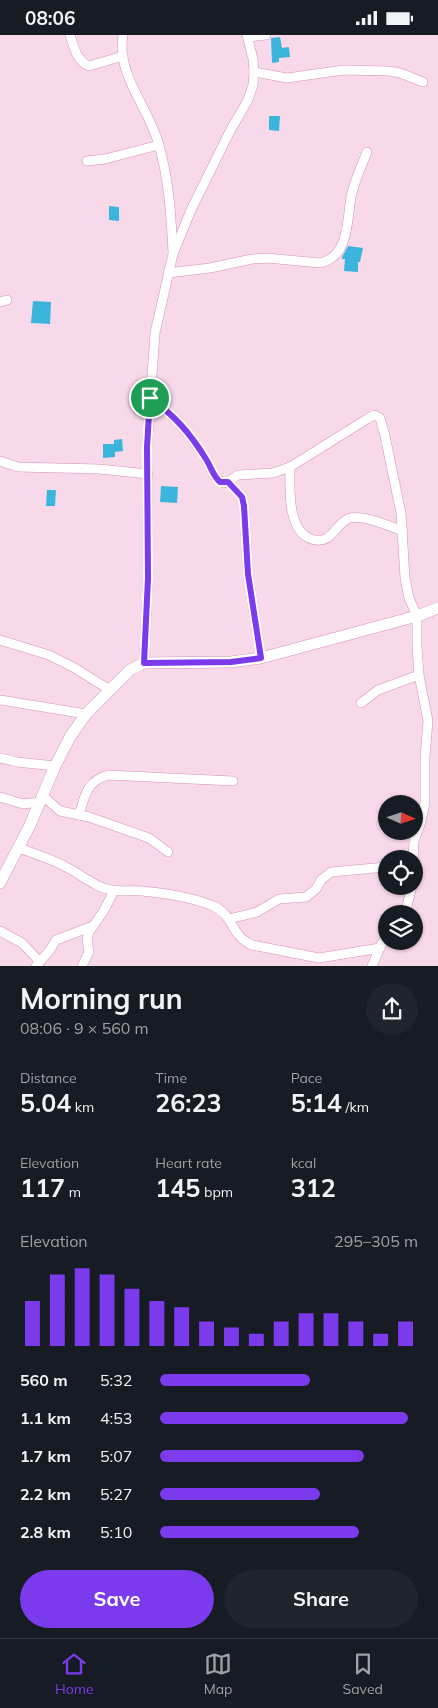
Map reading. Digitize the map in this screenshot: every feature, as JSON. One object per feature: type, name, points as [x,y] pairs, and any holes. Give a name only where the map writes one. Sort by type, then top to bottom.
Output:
[{"type":"street","points":[[70,35],[75,51],[82,63],[89,66],[123,56]]},
{"type":"street","points":[[122,35],[123,56],[130,79],[152,125],[159,145],[170,202],[173,254]]},
{"type":"street","points":[[144,663],[148,578],[150,398],[155,333],[173,254],[191,210],[230,131],[248,100],[253,85],[254,72],[248,36],[266,35]]},
{"type":"street","points":[[254,72],[287,78],[344,70],[388,71],[400,73],[423,82]]},
{"type":"street","points":[[87,161],[105,159],[159,145]]},
{"type":"street","points":[[168,273],[210,268],[252,259],[267,258],[320,263],[329,261],[336,256],[342,247],[352,196],[368,152]]},
{"type":"street","points":[[150,398],[169,412],[179,423],[206,459],[216,479],[220,482],[228,482],[238,475],[273,473],[290,467],[367,419],[378,415],[380,417],[403,531],[405,577],[409,598],[417,616],[419,675],[428,721],[424,813],[414,841],[414,850]]},
{"type":"street","points":[[0,461],[18,467],[99,469],[148,474]]},
{"type":"street","points":[[290,467],[290,499],[293,514],[304,536],[311,540],[319,541],[327,538],[343,521],[356,517],[403,531]]},
{"type":"street","points":[[228,482],[242,497],[244,506],[248,574],[261,658]]},
{"type":"street","points":[[0,883],[19,848],[55,766],[70,737],[86,714],[130,670],[144,663],[231,662],[261,658],[417,616],[438,607]]},
{"type":"street","points":[[0,640],[49,655],[110,689]]},
{"type":"street","points":[[361,703],[378,690],[419,675]]},
{"type":"street","points":[[0,700],[86,714]]},
{"type":"street","points":[[0,758],[55,766]]},
{"type":"street","points":[[79,815],[90,785],[94,780],[108,775],[233,781]]},
{"type":"street","points":[[0,797],[23,804],[42,799],[60,811],[79,815],[150,839],[168,852]]},
{"type":"street","points":[[19,848],[68,867],[97,885],[114,891],[149,892],[202,902],[220,909],[227,914],[236,934],[243,941],[262,947],[311,957],[328,957],[378,948]]},
{"type":"street","points":[[229,919],[257,912],[279,899],[306,897],[331,872],[378,868]]},
{"type":"street","points":[[82,965],[88,955],[88,936],[114,891]]},
{"type":"street","points":[[0,931],[22,943],[38,964],[50,951],[56,940],[93,925]]},
{"type":"street","points":[[372,965],[379,950]]},
{"type":"building","points":[[280,37],[282,48],[289,47],[290,57],[279,58],[279,62],[272,63],[271,38]]},
{"type":"building","points":[[269,116],[280,116],[279,131],[269,130]]},
{"type":"building","points":[[109,206],[119,207],[119,221],[109,220]]},
{"type":"building","points":[[348,246],[363,248],[360,262],[358,262],[358,272],[344,271],[345,259],[342,259],[342,257]]},
{"type":"building","points":[[33,301],[51,302],[50,324],[31,323]]},
{"type":"building","points":[[122,439],[123,451],[115,452],[115,457],[103,458],[103,444],[114,444],[114,440]]},
{"type":"building","points":[[161,486],[178,487],[177,503],[160,502]]},
{"type":"building","points":[[47,490],[56,490],[55,506],[46,506]]},
{"type":"route","points":[[150,398],[169,412],[179,423],[206,459],[216,479],[224,483],[228,482],[242,497],[246,525],[248,574],[261,658],[231,662],[144,663],[148,578],[147,447],[150,398]]}]
